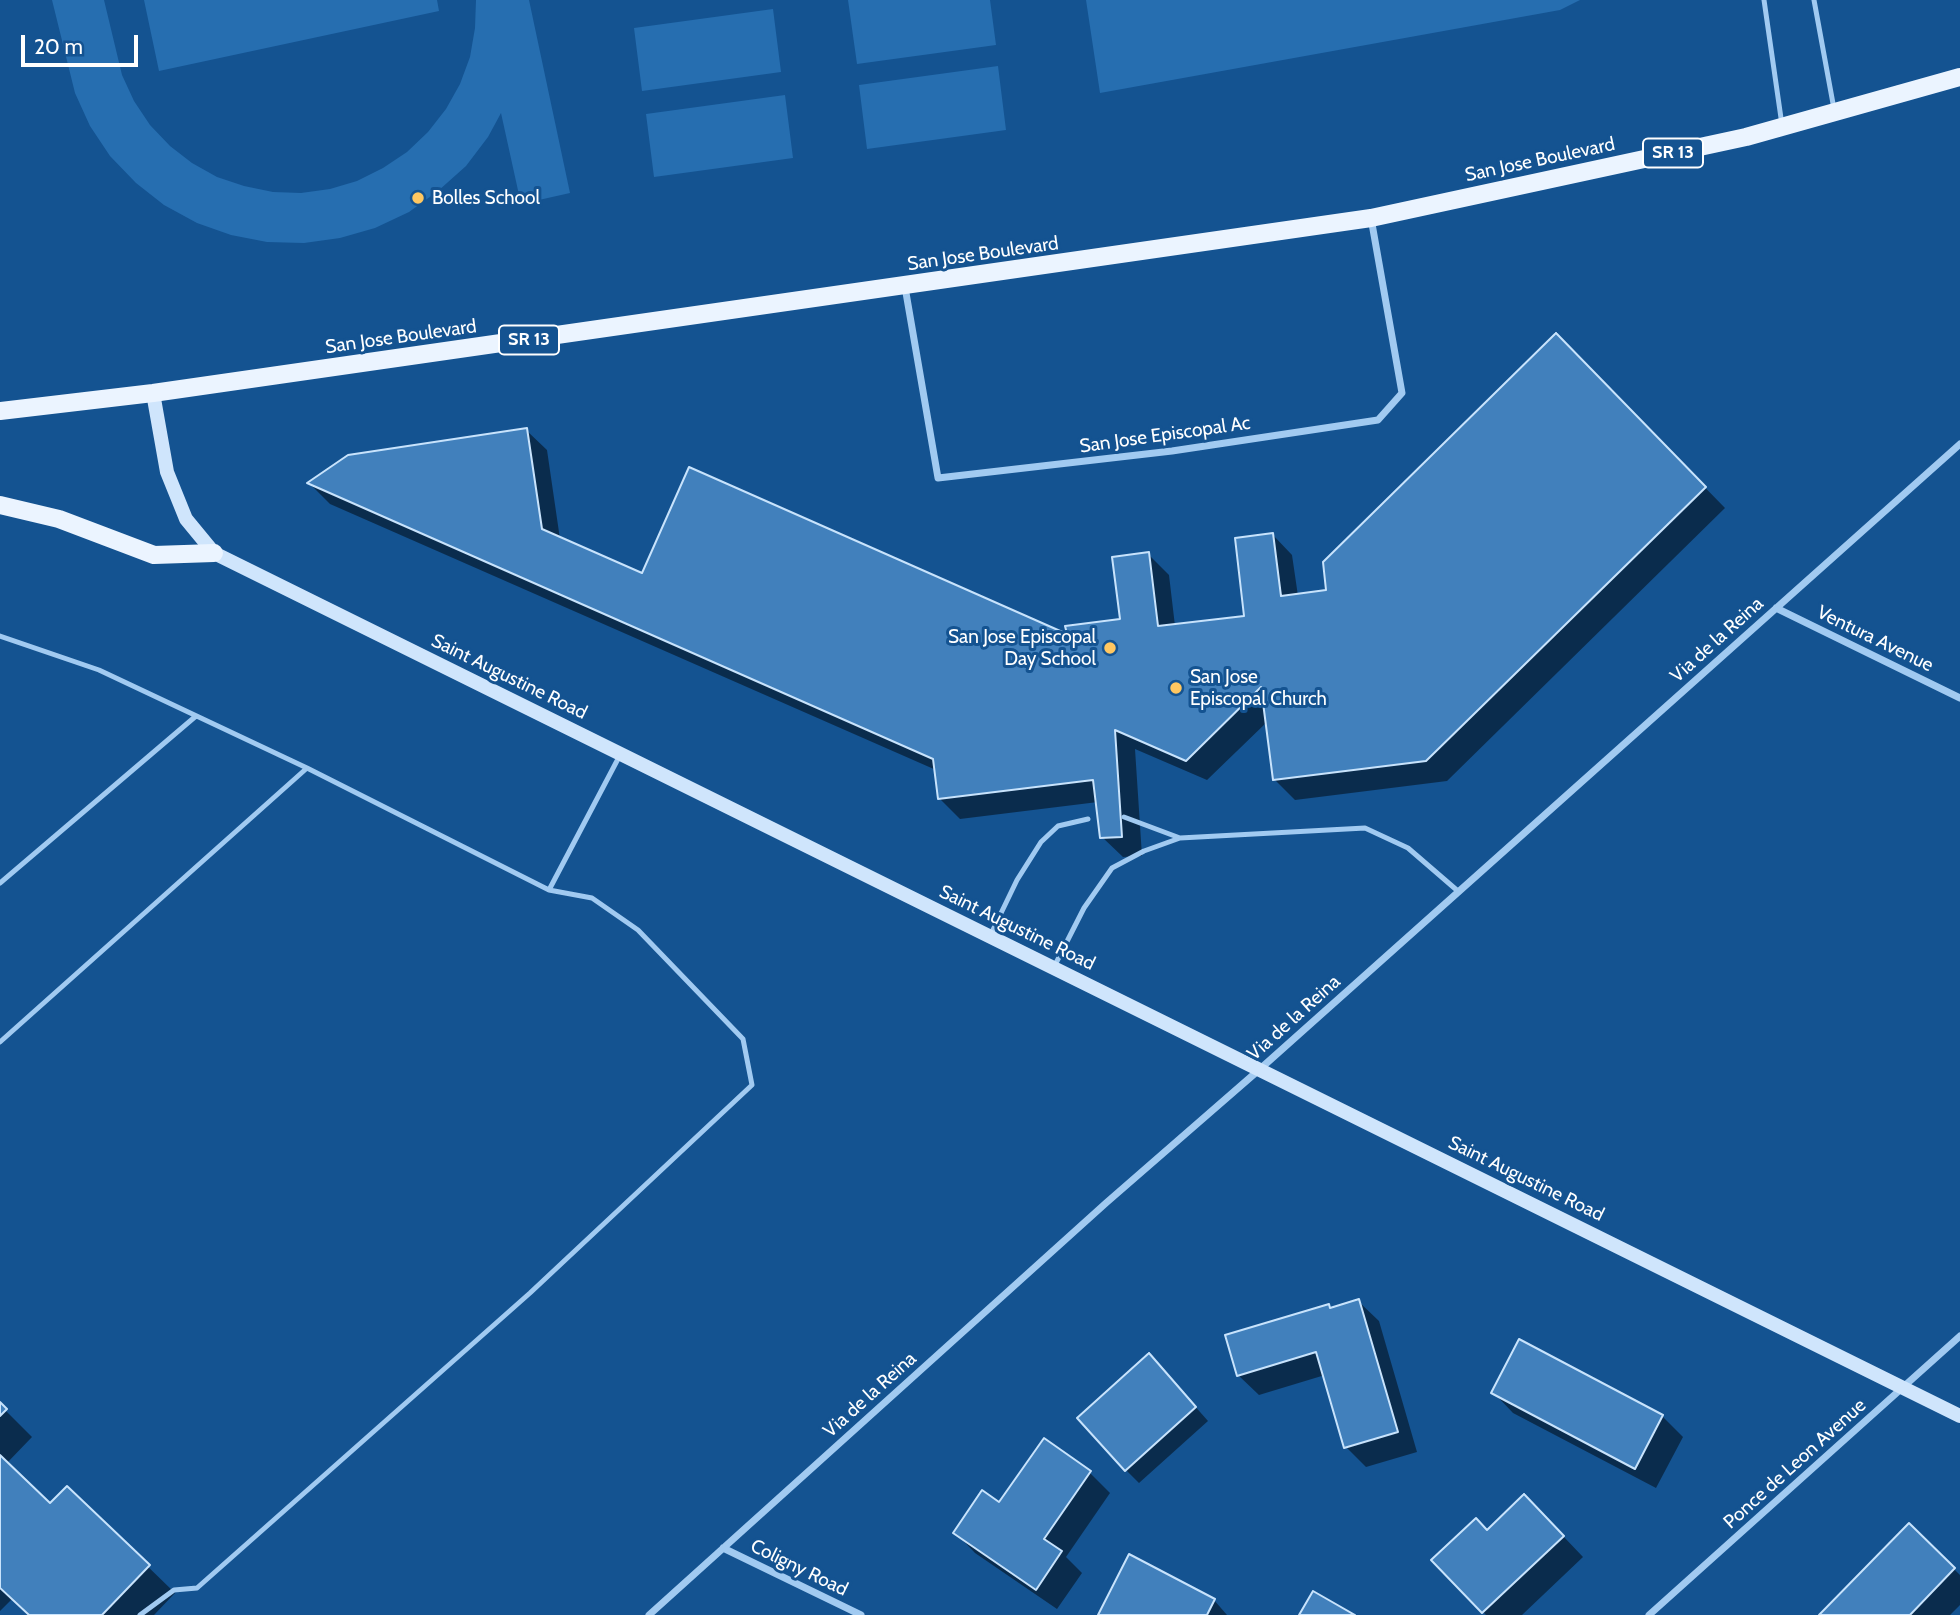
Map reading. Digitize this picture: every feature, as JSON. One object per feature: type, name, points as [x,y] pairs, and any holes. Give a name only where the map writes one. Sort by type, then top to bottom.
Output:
[{"type":"main road","name":"San Jose Boulevard","points":[[0,411],[153,393],[1371,218],[1745,137],[1960,77]]},
{"type":"main road","name":"Saint Augustine Road","points":[[153,393],[167,472],[186,519],[214,553],[1960,1416]]},
{"type":"main road","points":[[0,505],[59,519],[154,555],[214,553]]},
{"type":"street","name":"San Jose Episcopal Ac","points":[[905,286],[938,478],[1172,451],[1378,420],[1402,393],[1371,218]]},
{"type":"street","name":"Via de la Reina","points":[[649,1615],[1085,1221],[1260,1069],[1960,444]]},
{"type":"street","name":"Ventura Avenue","points":[[1776,608],[1960,698]]},
{"type":"street","name":"Ponce de Leon Avenue","points":[[1649,1615],[1960,1336]]},
{"type":"street","name":"Coligny Road","points":[[723,1548],[862,1615]]},
{"type":"lane","points":[[1764,0],[1783,127]]},
{"type":"lane","points":[[1814,0],[1835,112]]},
{"type":"lane","points":[[0,636],[99,670],[307,768],[549,890],[592,898],[638,930],[743,1039],[752,1085],[530,1293],[197,1588],[174,1590],[140,1615]]},
{"type":"lane","points":[[0,883],[196,716]]},
{"type":"lane","points":[[549,890],[621,754]]},
{"type":"lane","points":[[0,1042],[307,768]]},
{"type":"lane","points":[[1124,817],[1180,838]]},
{"type":"lane","points":[[990,936],[1017,880],[1041,842],[1058,826],[1088,819]]},
{"type":"lane","points":[[1054,967],[1084,908],[1112,867],[1144,851],[1180,838],[1365,828],[1408,848],[1459,892]]},
{"type":"shaded area","points":[[52,0],[104,0],[122,75],[134,101],[150,125],[170,146],[217,177],[273,192],[301,193],[330,189],[357,181],[407,152],[428,132],[446,109],[460,84],[470,57],[476,0],[529,0],[570,193],[521,204],[501,113],[488,137],[466,166],[409,212],[375,228],[340,238],[304,243],[267,242],[231,235],[197,223],[164,205],[136,183],[110,156],[90,126],[75,93]]},
{"type":"shaded area","points":[[144,0],[437,0],[439,11],[159,71]]},
{"type":"shaded area","points":[[848,0],[990,0],[996,45],[857,64]]},
{"type":"shaded area","points":[[1086,0],[1580,0],[1560,10],[1100,93]]},
{"type":"shaded area","points":[[773,9],[781,72],[642,91],[634,28]]},
{"type":"shaded area","points":[[998,66],[1006,130],[867,149],[859,85]]},
{"type":"shaded area","points":[[785,95],[793,158],[654,177],[646,114]]},
{"type":"building","points":[[1556,333],[1706,487],[1426,761],[1273,780],[1261,687],[1186,761],[1115,730],[1122,837],[1100,838],[1093,780],[938,799],[933,759],[307,483],[348,455],[527,428],[542,529],[642,573],[689,467],[1067,634],[1065,626],[1120,619],[1112,557],[1149,552],[1158,626],[1244,616],[1235,538],[1273,533],[1281,596],[1326,590],[1323,562]]},
{"type":"building","points":[[1359,1299],[1398,1432],[1344,1448],[1316,1352],[1237,1376],[1225,1335],[1329,1304],[1330,1308]]},
{"type":"building","points":[[1519,1339],[1663,1415],[1635,1469],[1491,1393]]},
{"type":"building","points":[[1149,1353],[1196,1407],[1125,1471],[1077,1418]]},
{"type":"building","points":[[0,1402],[7,1409],[0,1416]]},
{"type":"building","points":[[1044,1438],[1091,1471],[1044,1539],[1062,1551],[1036,1590],[953,1533],[982,1490],[999,1502]]},
{"type":"building","points":[[0,1455],[50,1503],[67,1486],[150,1565],[102,1615],[29,1615],[0,1588]]},
{"type":"building","points":[[1524,1494],[1564,1536],[1482,1613],[1431,1560],[1476,1518],[1487,1530]]},
{"type":"building","points":[[1909,1523],[1955,1568],[1910,1615],[1819,1615]]},
{"type":"building","points":[[1129,1554],[1215,1599],[1207,1615],[1098,1615]]},
{"type":"building","points":[[1313,1591],[1355,1615],[1299,1615]]},
{"type":"place","name":"Bolles School","points":[[418,198]]},
{"type":"place","name":"San Jose Episcopal Day School","points":[[1110,648]]},
{"type":"place","name":"San Jose Episcopal Church","points":[[1176,688]]}]
